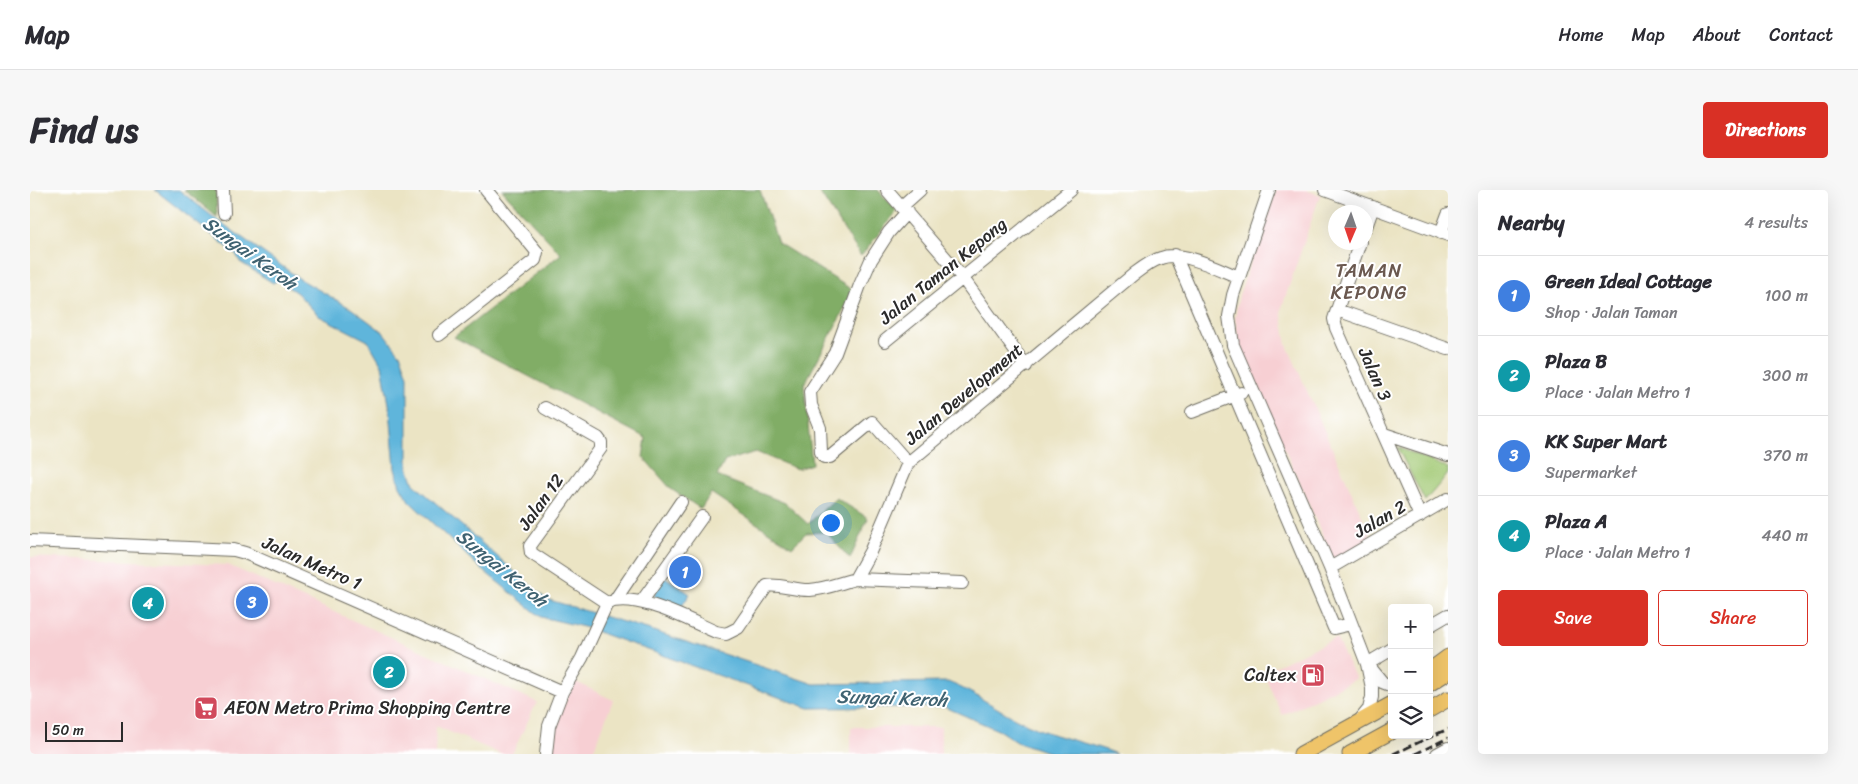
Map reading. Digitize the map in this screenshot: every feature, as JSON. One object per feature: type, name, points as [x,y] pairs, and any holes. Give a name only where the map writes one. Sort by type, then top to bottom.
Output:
[{"type":"main road","points":[[1433,668],[1448,657]]},
{"type":"main road","points":[[1433,681],[1448,672]]},
{"type":"main road","points":[[1433,708],[1448,698]]},
{"type":"main road","points":[[1357,723],[1388,701]]},
{"type":"main road","points":[[1433,709],[1448,703]]},
{"type":"main road","points":[[1301,754],[1388,706]]},
{"type":"main road","points":[[1350,754],[1388,734]]},
{"type":"street","points":[[223,190],[224,214]]},
{"type":"street","points":[[439,335],[535,260],[538,252],[486,190]]},
{"type":"street","points":[[887,190],[962,277],[1026,366]]},
{"type":"street","points":[[908,463],[872,422],[830,457],[824,457],[820,452],[820,428],[810,405],[810,392],[835,353],[871,260],[904,209],[920,190]]},
{"type":"street","name":"Jalan Taman Kepong","points":[[885,341],[1071,190]]},
{"type":"street","points":[[1269,190],[1239,277],[1229,316],[1230,330],[1233,345],[1330,568],[1367,664],[1372,697],[1369,709],[1357,723]]},
{"type":"street","points":[[1325,190],[1353,195],[1370,205]]},
{"type":"street","points":[[1373,207],[1445,234],[1448,214]]},
{"type":"street","name":"Jalan 3","points":[[1357,250],[1334,319],[1336,328],[1420,516]]},
{"type":"street","points":[[1175,255],[1239,277]]},
{"type":"street","points":[[1175,255],[1334,628],[1351,624]]},
{"type":"street","name":"Jalan Development","points":[[855,579],[870,552],[908,463],[1134,274],[1162,257],[1175,255]]},
{"type":"street","points":[[1337,310],[1448,349]]},
{"type":"street","points":[[1192,412],[1252,389]]},
{"type":"street","name":"Jalan 12","points":[[544,408],[598,438],[601,442],[601,448],[530,546],[531,553],[608,604]]},
{"type":"street","points":[[1384,434],[1448,456]]},
{"type":"street","name":"Jalan 2","points":[[1330,568],[1448,499]]},
{"type":"street","points":[[546,754],[549,726],[562,692],[582,658],[608,604],[681,502]]},
{"type":"street","points":[[642,602],[702,517]]},
{"type":"street","name":"Jalan Metro 1","points":[[30,541],[245,552],[562,692]]},
{"type":"street","points":[[608,604],[642,602],[716,632],[726,634],[738,628],[767,586],[773,585],[783,588],[808,590],[828,587],[855,579],[962,583]]},
{"type":"street","points":[[1433,624],[1448,615]]},
{"type":"street","points":[[1367,664],[1388,651]]},
{"type":"street","points":[[1367,664],[1382,682],[1388,684]]},
{"type":"street","points":[[1437,754],[1448,748]]},
{"type":"shaded area","points":[[1276,190],[1306,190],[1320,195],[1281,310],[1287,345],[1372,539],[1334,562],[1239,345],[1235,318],[1239,295]]},
{"type":"shaded area","points":[[30,557],[228,565],[537,702],[512,754],[501,754],[436,726],[435,754],[30,754]]},
{"type":"shaded area","points":[[1336,638],[1356,679],[1282,715],[1263,672]]},
{"type":"shaded area","points":[[574,681],[613,700],[592,754],[551,754],[552,728]]},
{"type":"shaded area","points":[[851,727],[941,727],[941,754],[851,754]]},
{"type":"green space","points":[[184,190],[216,190],[217,217]]},
{"type":"green space","points":[[502,190],[760,190],[778,243],[854,291],[804,385],[812,464],[797,469],[756,452],[725,461],[717,476],[785,503],[808,524],[836,498],[868,518],[850,559],[826,532],[806,533],[792,547],[711,493],[701,509],[671,489],[643,457],[646,438],[454,337],[561,254]]},
{"type":"green space","points":[[818,190],[878,190],[897,211],[861,256]]},
{"type":"green space","points":[[1397,447],[1448,468],[1448,474],[1425,501]]},
{"type":"water","name":"Sungai Keroh","points":[[155,190],[179,190],[300,279],[352,309],[383,332],[401,355],[408,376],[408,467],[414,484],[546,599],[647,629],[814,684],[948,682],[1036,728],[1116,754],[1058,754],[1048,752],[1017,742],[1000,731],[945,707],[809,708],[584,627],[541,617],[479,567],[409,501],[400,486],[395,469],[390,410],[382,365],[368,341],[319,316],[297,293],[278,280],[273,283],[240,262],[236,254]]},
{"type":"water","points":[[665,577],[690,594],[679,610],[659,603],[654,594]]},
{"type":"railway","points":[[1393,754],[1448,729]]},
{"type":"railway","points":[[1415,754],[1448,738]]},
{"type":"place","name":"Green Ideal Cottage","points":[[685,572]]},
{"type":"place","name":"KK Super Mart","points":[[252,602]]},
{"type":"place","name":"Plaza A","points":[[148,603]]},
{"type":"place","name":"Plaza B","points":[[389,672]]},
{"type":"place","name":"Caltex","points":[[1313,675]]},
{"type":"place","name":"AEON Metro Prima Shopping Centre","points":[[206,708]]},
{"type":"district","name":"TAMAN KEPONG","points":[[1369,281]]}]
